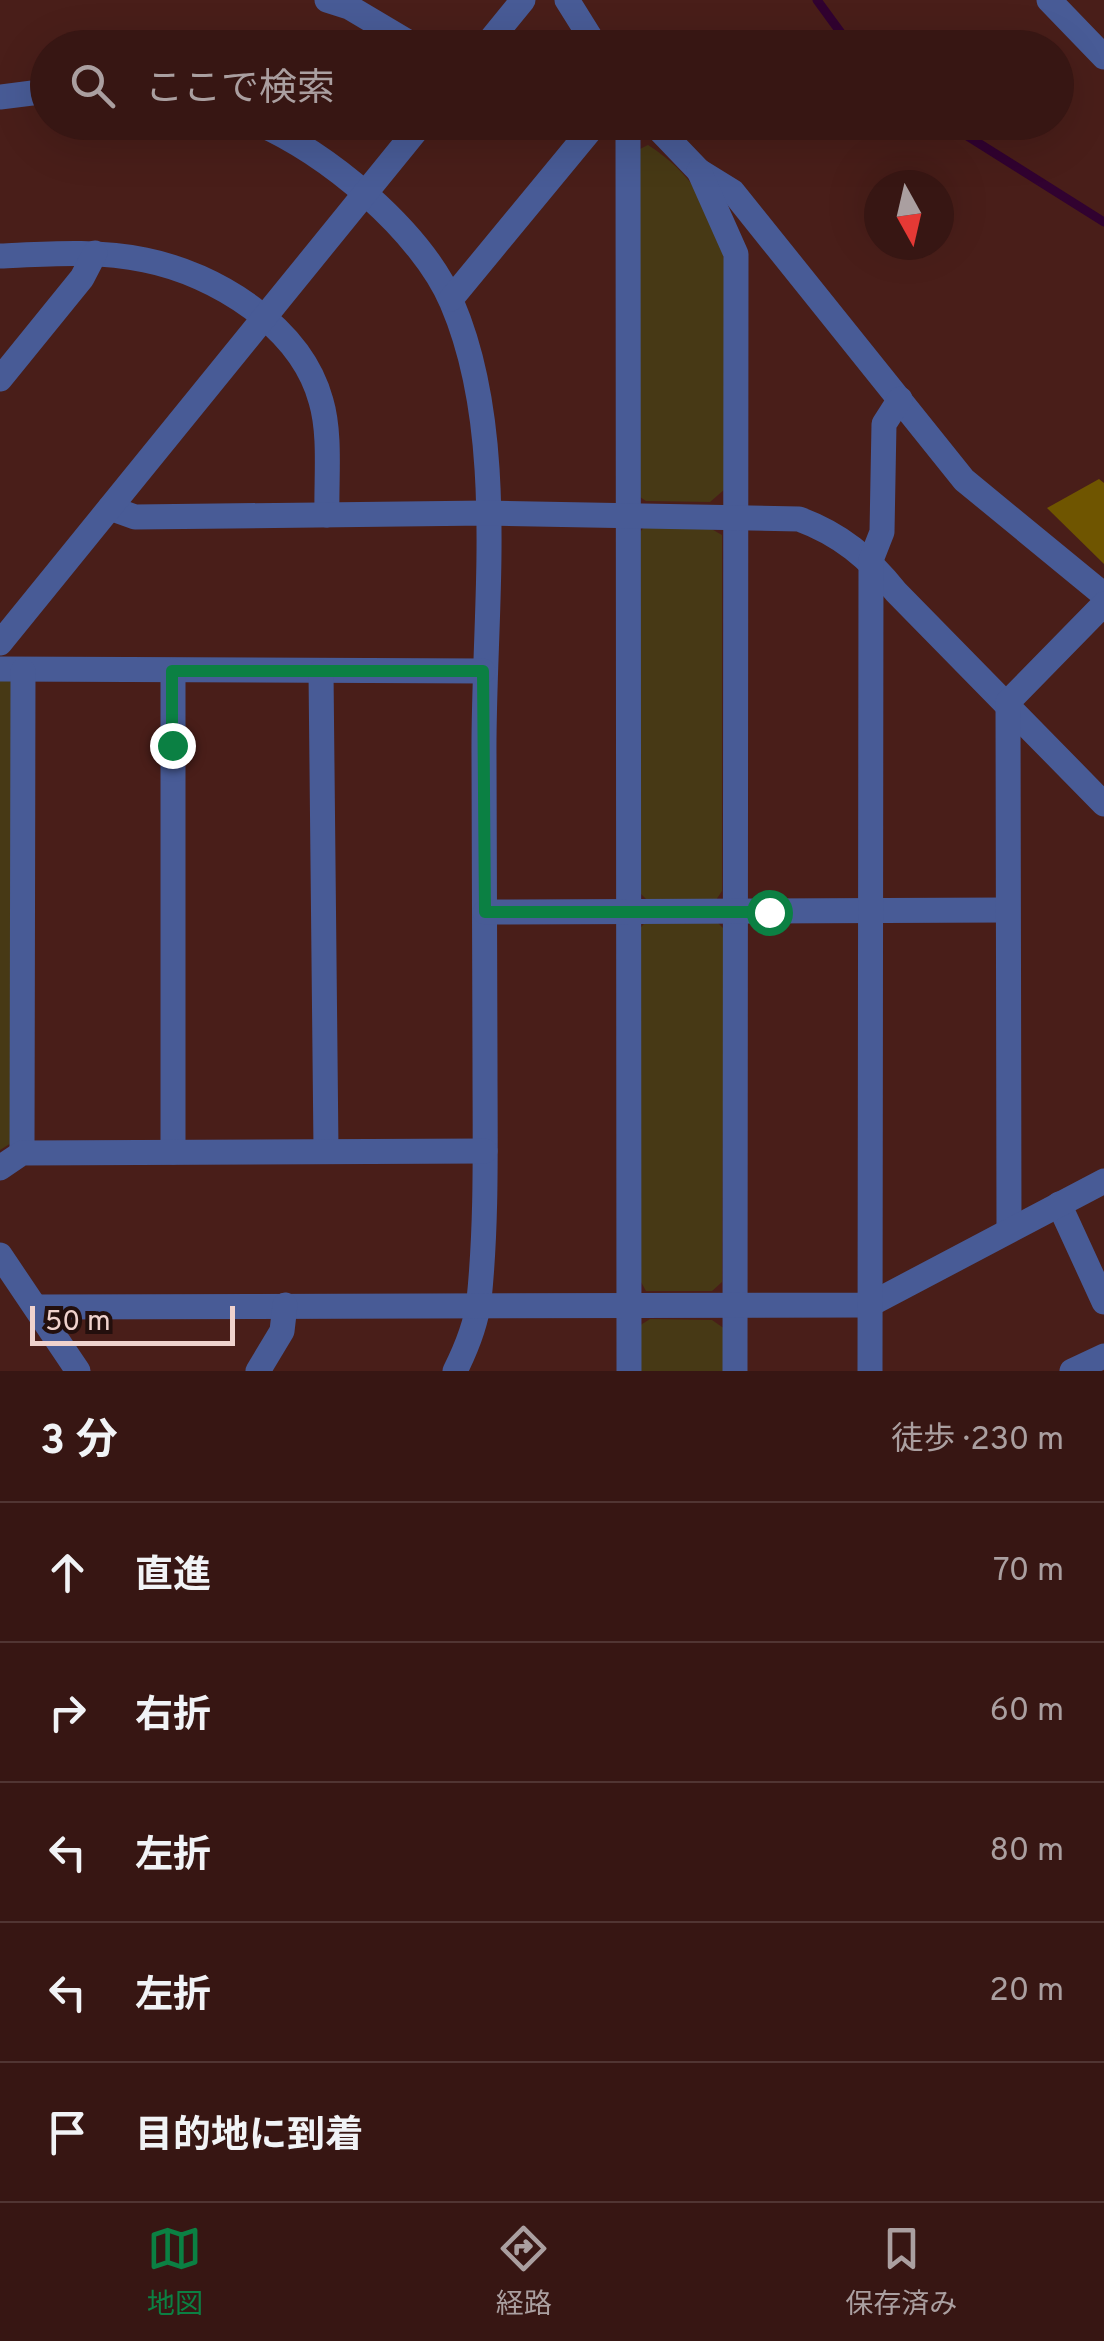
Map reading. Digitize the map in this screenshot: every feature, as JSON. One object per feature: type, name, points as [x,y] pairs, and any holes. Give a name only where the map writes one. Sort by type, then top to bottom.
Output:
[{"type":"street","points":[[498,30],[522,0]]},
{"type":"street","points":[[567,0],[585,30]]},
{"type":"street","points":[[1048,0],[1104,58]]},
{"type":"street","points":[[342,2],[388,30]]},
{"type":"street","points":[[0,97],[30,93]]},
{"type":"street","points":[[286,140],[366,192],[393,220],[451,299],[468,346],[476,390],[488,514],[483,671],[485,1151],[479,1303],[468,1345],[455,1371]]},
{"type":"street","points":[[0,643],[408,140]]},
{"type":"street","points":[[451,299],[583,140]]},
{"type":"street","points":[[628,140],[629,1371]]},
{"type":"street","points":[[670,140],[699,170],[733,192],[964,480],[1104,595]]},
{"type":"street","points":[[699,170],[736,254],[735,1371]]},
{"type":"street","points":[[0,379],[82,278],[95,253]]},
{"type":"street","points":[[0,256],[95,253],[182,270],[266,316],[311,373],[322,403],[327,515]]},
{"type":"street","points":[[870,1371],[870,560],[882,532],[884,424],[900,399]]},
{"type":"street","points":[[110,508],[135,518],[488,514],[799,519],[823,528],[870,560],[896,592],[1104,804]]},
{"type":"street","points":[[1009,1230],[1008,702],[1104,604]]},
{"type":"street","points":[[483,671],[11,670],[11,1160],[173,1152],[485,1151]]},
{"type":"street","points":[[172,671],[173,1152]]},
{"type":"street","points":[[321,672],[326,1150]]},
{"type":"street","points":[[485,912],[1006,910]]},
{"type":"street","points":[[36,1307],[869,1304],[1104,1181]]},
{"type":"street","points":[[1059,1204],[1103,1294]]},
{"type":"street","points":[[0,1254],[78,1371]]},
{"type":"street","points":[[258,1371],[282,1331],[285,1304]]},
{"type":"street","points":[[1072,1371],[1104,1356]]},
{"type":"shaded area","points":[[648,145],[691,183],[710,215],[723,251],[725,489],[710,502],[646,501],[634,493],[636,151]]},
{"type":"shaded area","points":[[1099,479],[1104,483],[1104,564],[1047,508]]},
{"type":"shaded area","points":[[645,526],[708,527],[722,535],[722,891],[716,900],[647,900],[638,891],[637,536]]},
{"type":"shaded area","points":[[0,679],[13,683],[16,1140],[0,1150]]},
{"type":"shaded area","points":[[713,918],[724,929],[722,1282],[712,1291],[646,1291],[641,1282],[638,931],[647,920]]},
{"type":"shaded area","points":[[650,1319],[712,1320],[725,1329],[725,1371],[639,1371],[639,1326]]},
{"type":"waterway","points":[[817,0],[839,30]]},
{"type":"waterway","points":[[974,140],[1104,222]]},
{"type":"route","points":[[172,745],[172,671],[483,671],[485,912],[769,912]]}]
